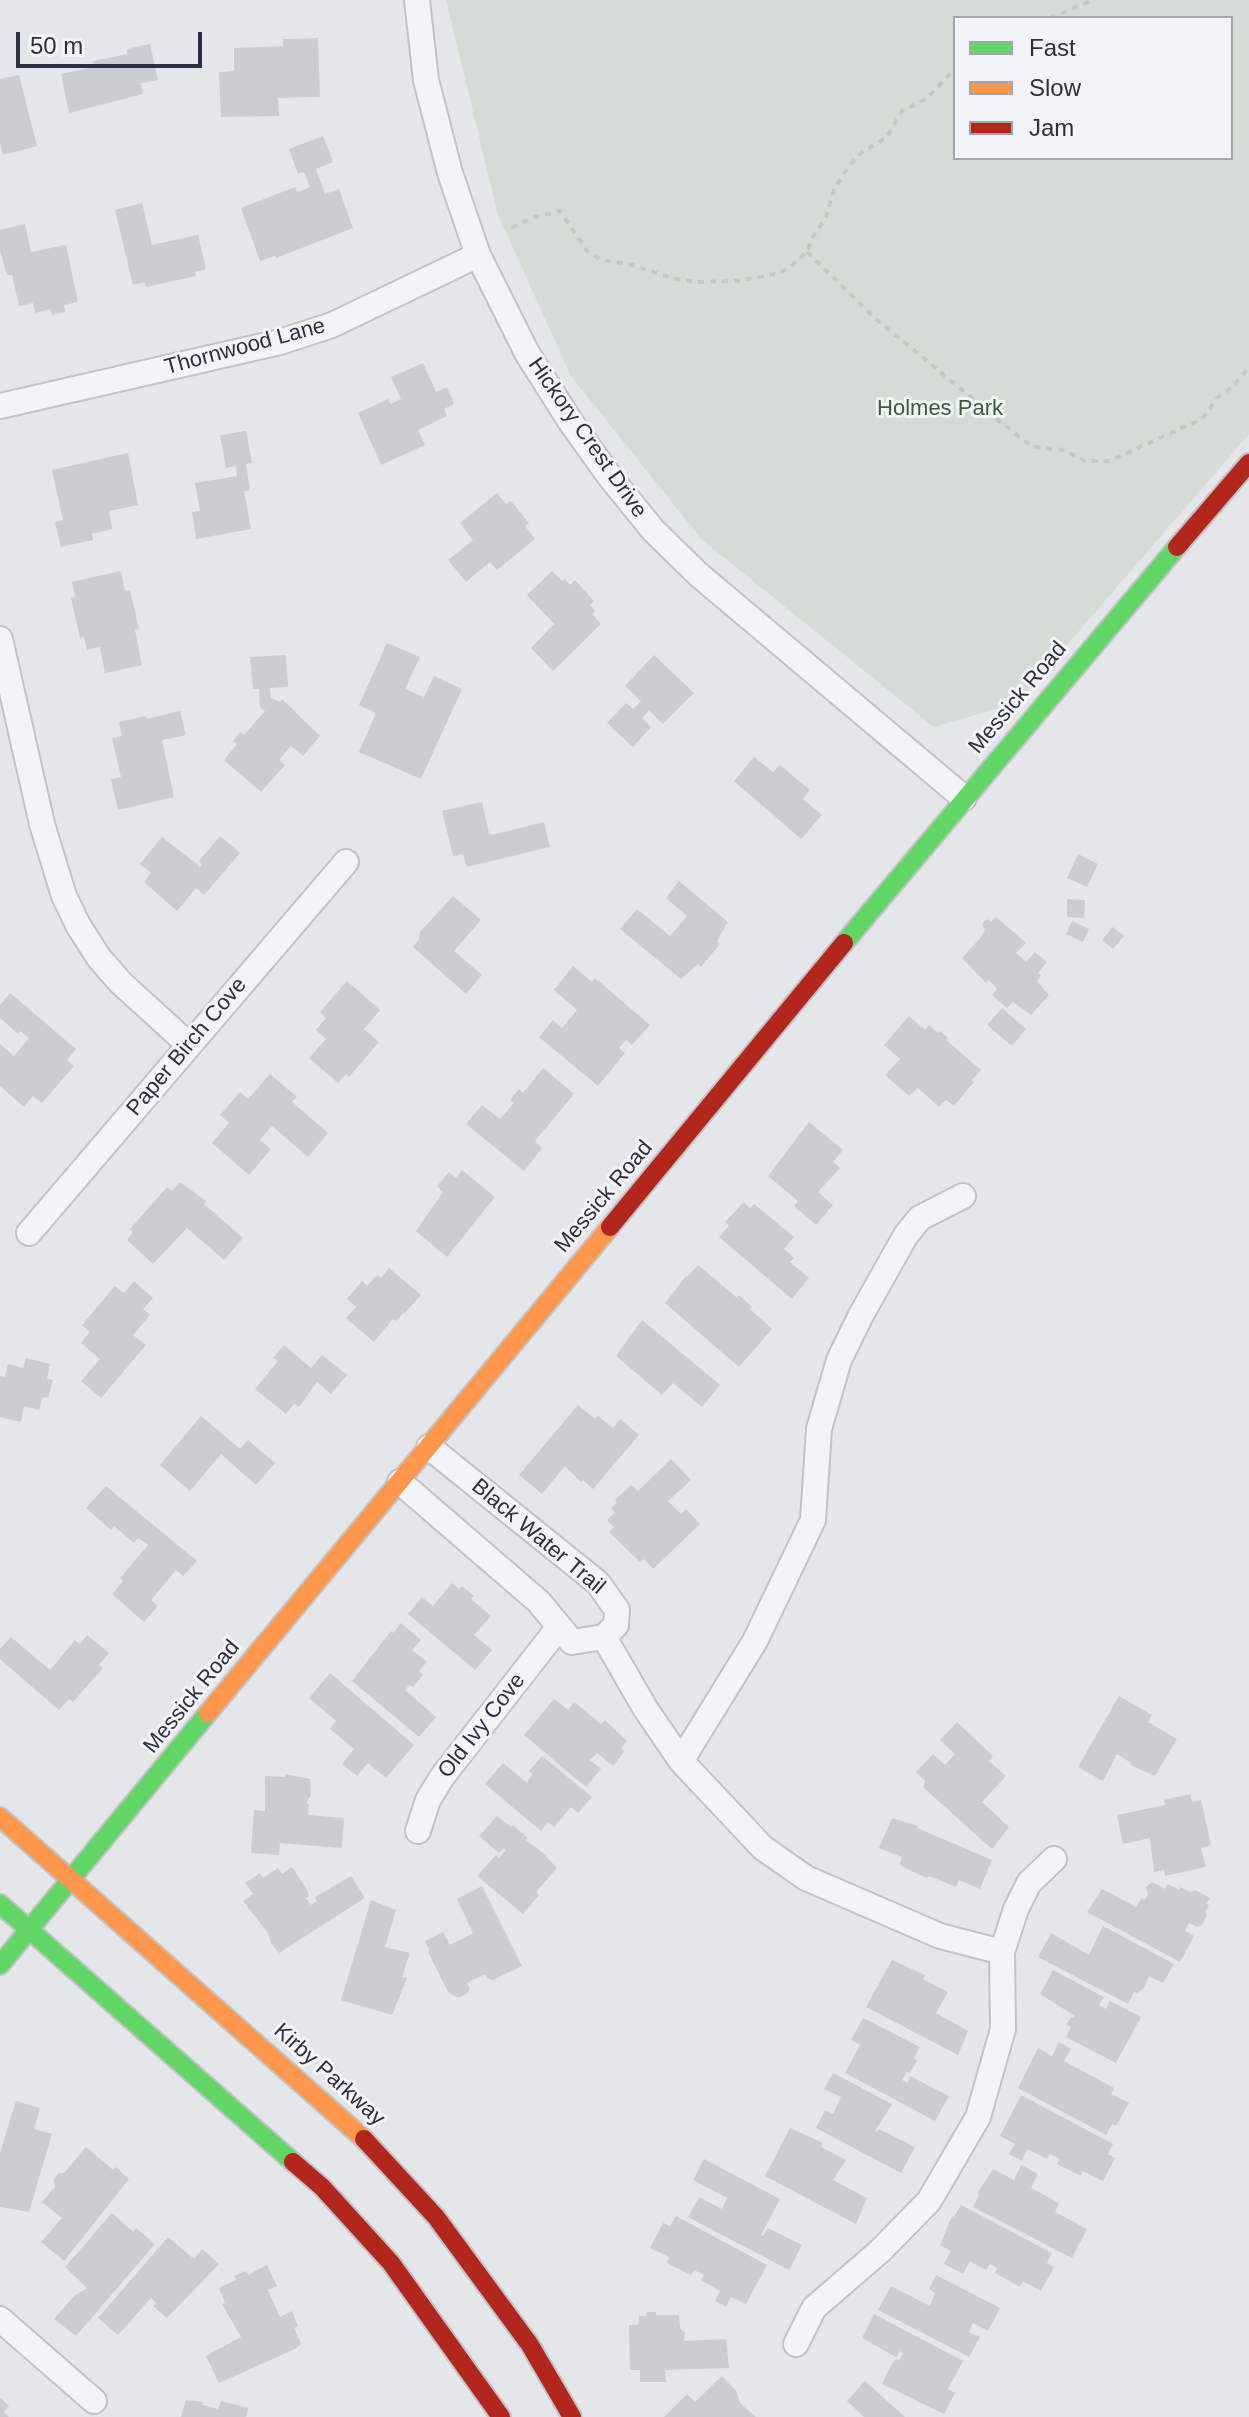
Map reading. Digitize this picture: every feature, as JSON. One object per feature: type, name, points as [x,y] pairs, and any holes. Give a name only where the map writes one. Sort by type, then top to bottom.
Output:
[{"type":"street","name":"Hickory Crest Drive","points":[[417,0],[426,80],[450,173],[478,255],[527,353],[570,421],[653,530],[753,622],[964,798]]},
{"type":"street","name":"Thornwood Lane","points":[[0,406],[280,342],[332,325],[478,255]]},
{"type":"street","name":"Messick Road","points":[[0,1965],[964,798],[1249,463]]},
{"type":"street","points":[[0,639],[42,824],[68,906],[99,958],[121,983],[189,1045]]},
{"type":"street","name":"Paper Birch Cove","points":[[29,1233],[346,862]]},
{"type":"street","points":[[681,1761],[755,1641],[813,1520],[819,1429],[839,1360],[855,1326],[906,1235],[920,1218],[963,1196]]},
{"type":"street","name":"Black Water Trail","points":[[429,1447],[598,1583],[617,1610],[616,1625],[604,1637]]},
{"type":"street","points":[[400,1482],[539,1602],[572,1642],[604,1637],[645,1708],[681,1761],[763,1848],[806,1878],[940,1936],[1002,1952]]},
{"type":"street","name":"Old Ivy Cove","points":[[418,1831],[428,1800],[442,1777],[559,1627]]},
{"type":"street","name":"Kirby Parkway","points":[[0,1817],[360,2134],[436,2217],[530,2345],[572,2417]]},
{"type":"street","points":[[796,2344],[814,2308],[880,2251],[929,2201],[978,2117],[1003,2029],[1002,1952],[1016,1909],[1029,1883],[1054,1859]]},
{"type":"street","points":[[0,1904],[322,2187],[391,2263],[501,2417]]},
{"type":"street","points":[[0,2319],[94,2401]]},
{"type":"path","points":[[1055,16],[1093,0]]},
{"type":"path","points":[[512,228],[550,211],[560,211],[588,252],[602,260],[695,282],[735,281],[776,274],[789,268],[807,252],[826,217],[834,190],[848,167],[861,153],[887,137],[902,111],[926,99],[953,71]]},
{"type":"path","points":[[807,252],[876,319],[1024,441],[1035,447],[1064,450],[1085,461],[1109,461],[1202,419],[1217,398],[1249,368]]},
{"type":"green space","name":"Holmes Park","points":[[446,0],[1249,0],[1249,434],[1017,703],[934,727],[702,540],[571,376],[498,215]]},
{"type":"building","points":[[318,38],[320,97],[278,98],[279,116],[221,117],[219,72],[234,71],[234,48],[283,46],[283,39]]},
{"type":"building","points":[[150,44],[158,80],[141,83],[143,94],[69,113],[61,74],[94,67],[93,61],[127,54],[127,49]]},
{"type":"building","points":[[19,75],[37,146],[3,155],[0,143],[0,79]]},
{"type":"building","points":[[323,136],[333,162],[316,169],[325,194],[339,189],[353,228],[276,258],[260,261],[241,208],[295,187],[297,192],[310,187],[304,172],[298,174],[289,149]]},
{"type":"building","points":[[142,203],[152,245],[198,235],[206,269],[195,272],[196,276],[146,287],[145,282],[133,285],[115,210]]},
{"type":"building","points":[[25,224],[31,252],[66,245],[78,302],[64,305],[65,312],[52,315],[50,309],[35,313],[33,303],[19,306],[12,275],[7,275],[0,251],[0,230]]},
{"type":"building","points":[[423,363],[436,392],[447,387],[454,404],[444,409],[447,416],[418,430],[425,445],[381,465],[358,413],[388,399],[391,404],[401,399],[391,377]]},
{"type":"building","points":[[246,431],[252,463],[246,464],[250,490],[244,491],[251,529],[196,539],[192,512],[200,511],[195,483],[237,476],[236,466],[226,468],[220,435]]},
{"type":"building","points":[[128,453],[138,505],[109,511],[112,529],[92,534],[93,540],[61,547],[55,522],[63,520],[52,470]]},
{"type":"building","points":[[497,493],[506,504],[511,501],[529,523],[525,526],[535,539],[497,570],[490,562],[466,582],[448,560],[473,540],[460,523]]},
{"type":"building","points":[[121,571],[125,591],[130,590],[139,629],[135,630],[142,665],[105,673],[100,647],[87,650],[84,637],[80,638],[71,598],[75,597],[72,582]]},
{"type":"building","points":[[552,571],[570,585],[575,580],[594,601],[590,605],[595,611],[592,614],[601,624],[553,671],[531,648],[554,624],[527,595]]},
{"type":"building","points":[[387,643],[420,657],[405,689],[424,697],[434,676],[462,689],[421,779],[359,752],[376,713],[359,705]]},
{"type":"building","points":[[286,655],[288,687],[270,688],[271,698],[280,702],[282,699],[320,736],[303,756],[291,746],[279,760],[285,765],[261,792],[224,760],[237,744],[233,741],[240,732],[244,735],[265,711],[260,707],[259,689],[253,689],[250,657]]},
{"type":"building","points":[[654,655],[694,693],[663,724],[649,710],[642,718],[651,727],[633,747],[607,723],[626,703],[633,709],[641,701],[625,686]]},
{"type":"building","points":[[180,711],[186,735],[162,740],[174,797],[118,810],[111,779],[121,777],[112,738],[122,736],[119,722]]},
{"type":"building","points":[[754,757],[773,772],[780,765],[810,790],[803,799],[822,815],[801,839],[734,781]]},
{"type":"building","points":[[482,802],[492,835],[544,822],[550,847],[467,867],[463,854],[453,856],[442,811]]},
{"type":"building","points":[[220,836],[240,853],[204,895],[196,888],[177,911],[144,882],[151,873],[140,864],[162,837],[199,868],[202,864],[199,861]]},
{"type":"building","points":[[1078,854],[1098,864],[1087,887],[1067,878]]},
{"type":"building","points":[[679,881],[728,922],[717,941],[720,944],[701,967],[698,964],[681,979],[620,929],[637,909],[670,936],[687,916],[666,898]]},
{"type":"building","points":[[453,896],[481,920],[454,951],[482,975],[466,994],[413,947],[420,932]]},
{"type":"building","points":[[1067,899],[1085,900],[1084,918],[1067,917]]},
{"type":"building","points":[[996,917],[1026,943],[1016,953],[1026,962],[1035,952],[1047,962],[1038,973],[1041,975],[1037,981],[1049,995],[1031,1015],[1013,1002],[1007,1008],[992,995],[997,989],[994,985],[988,980],[986,983],[962,958],[981,937],[985,930],[982,924]]},
{"type":"building","points":[[1072,921],[1089,929],[1083,942],[1066,934]]},
{"type":"building","points":[[1113,927],[1124,936],[1113,949],[1102,940]]},
{"type":"building","points":[[573,966],[592,982],[595,978],[650,1025],[632,1045],[626,1040],[619,1048],[625,1053],[598,1086],[539,1037],[553,1020],[562,1028],[577,1010],[554,990]]},
{"type":"building","points":[[347,981],[380,1010],[364,1029],[379,1042],[349,1077],[346,1074],[338,1083],[309,1058],[326,1039],[316,1030],[326,1018],[320,1012]]},
{"type":"building","points":[[10,993],[76,1049],[67,1060],[74,1066],[42,1103],[33,1096],[24,1107],[0,1086],[0,1044],[14,1056],[29,1038],[20,1031],[18,1034],[0,1018],[0,1005]]},
{"type":"building","points":[[1002,1008],[1026,1029],[1012,1046],[987,1025]]},
{"type":"building","points":[[909,1016],[925,1030],[929,1025],[938,1033],[940,1031],[981,1070],[954,1106],[946,1100],[939,1107],[918,1088],[909,1096],[885,1075],[900,1059],[884,1045]]},
{"type":"building","points":[[543,1068],[574,1094],[535,1141],[542,1148],[524,1171],[466,1124],[482,1105],[500,1119],[514,1103],[510,1100],[519,1089],[523,1093]]},
{"type":"building","points":[[270,1074],[297,1097],[292,1102],[328,1133],[308,1157],[272,1126],[260,1140],[271,1149],[249,1175],[212,1143],[229,1123],[220,1115],[240,1092],[248,1099]]},
{"type":"building","points":[[809,1122],[843,1150],[833,1162],[840,1168],[818,1192],[833,1205],[816,1225],[794,1206],[798,1201],[768,1176]]},
{"type":"building","points":[[462,1170],[495,1197],[447,1257],[416,1231],[443,1192],[437,1186],[449,1172],[456,1178]]},
{"type":"building","points":[[180,1182],[206,1201],[204,1204],[243,1238],[224,1260],[187,1228],[153,1264],[127,1240],[133,1232],[130,1229],[167,1187],[172,1191]]},
{"type":"building","points":[[744,1202],[750,1208],[754,1204],[794,1237],[784,1249],[794,1258],[790,1262],[809,1278],[792,1299],[719,1237],[729,1226],[725,1222]]},
{"type":"building","points":[[698,1265],[737,1298],[739,1295],[772,1329],[739,1367],[665,1303]]},
{"type":"building","points":[[389,1268],[421,1295],[396,1321],[393,1319],[374,1342],[346,1318],[356,1307],[347,1299],[362,1281],[367,1286],[377,1275],[381,1278]]},
{"type":"building","points":[[134,1281],[153,1298],[143,1309],[150,1315],[133,1335],[146,1345],[101,1398],[81,1381],[100,1359],[81,1343],[90,1332],[82,1325],[115,1286],[124,1293]]},
{"type":"building","points":[[642,1320],[720,1385],[702,1407],[673,1383],[662,1395],[616,1356]]},
{"type":"building","points":[[284,1345],[311,1368],[322,1355],[347,1375],[331,1394],[317,1382],[299,1407],[294,1404],[286,1414],[255,1389],[278,1361],[273,1358]]},
{"type":"building","points":[[26,1358],[50,1364],[47,1379],[53,1380],[48,1398],[43,1397],[39,1410],[24,1406],[21,1422],[0,1417],[0,1376],[5,1377],[8,1364],[23,1368]]},
{"type":"building","points":[[578,1405],[613,1428],[620,1419],[639,1435],[593,1489],[565,1466],[542,1494],[519,1475]]},
{"type":"building","points":[[201,1416],[240,1449],[248,1440],[275,1463],[256,1485],[221,1454],[190,1491],[160,1465]]},
{"type":"building","points":[[671,1459],[691,1480],[668,1501],[681,1514],[686,1509],[700,1524],[653,1569],[644,1559],[640,1562],[609,1532],[614,1527],[607,1520],[615,1512],[611,1508],[617,1503],[615,1500],[631,1485],[638,1491]]},
{"type":"building","points":[[106,1486],[197,1561],[183,1576],[176,1570],[151,1600],[158,1606],[144,1622],[112,1594],[123,1581],[120,1578],[148,1545],[138,1538],[134,1543],[114,1526],[111,1530],[86,1508]]},
{"type":"building","points":[[452,1583],[459,1589],[462,1586],[474,1596],[471,1599],[491,1616],[474,1635],[492,1650],[475,1670],[408,1614],[422,1597],[433,1606]]},
{"type":"building","points":[[401,1623],[421,1640],[412,1650],[427,1662],[419,1671],[423,1675],[413,1687],[409,1685],[405,1690],[436,1717],[419,1737],[352,1681],[391,1631],[393,1633]]},
{"type":"building","points":[[87,1635],[109,1653],[99,1665],[103,1668],[73,1702],[69,1699],[59,1710],[0,1659],[0,1649],[11,1637],[50,1670],[75,1640],[80,1644]]},
{"type":"building","points":[[330,1673],[414,1745],[386,1778],[368,1763],[357,1776],[342,1764],[354,1749],[330,1729],[336,1721],[309,1698]]},
{"type":"building","points":[[1119,1696],[1152,1715],[1148,1722],[1177,1739],[1155,1776],[1130,1765],[1117,1754],[1103,1781],[1078,1767]]},
{"type":"building","points":[[554,1699],[568,1710],[574,1702],[601,1724],[605,1720],[627,1741],[621,1748],[624,1752],[613,1766],[597,1753],[590,1760],[601,1769],[586,1787],[524,1735]]},
{"type":"building","points":[[957,1722],[993,1756],[989,1761],[1006,1776],[982,1802],[1009,1827],[992,1849],[924,1788],[925,1781],[916,1772],[933,1754],[945,1765],[955,1754],[940,1740]]},
{"type":"building","points":[[542,1756],[592,1797],[578,1813],[571,1807],[554,1827],[548,1822],[541,1831],[485,1784],[503,1763],[527,1783],[532,1774],[529,1771]]},
{"type":"building","points":[[285,1774],[310,1779],[311,1795],[306,1803],[309,1804],[308,1815],[344,1818],[342,1848],[280,1843],[279,1855],[251,1853],[254,1810],[265,1811],[265,1776],[285,1777]]},
{"type":"building","points":[[1190,1794],[1192,1802],[1201,1800],[1211,1845],[1201,1848],[1206,1867],[1165,1876],[1164,1870],[1154,1872],[1150,1838],[1123,1844],[1117,1815],[1165,1805],[1164,1800]]},
{"type":"building","points":[[497,1816],[528,1838],[526,1840],[557,1868],[536,1892],[539,1895],[523,1914],[477,1876],[496,1855],[499,1858],[506,1850],[504,1848],[499,1853],[479,1836]]},
{"type":"building","points":[[892,1818],[918,1826],[992,1860],[980,1889],[959,1880],[956,1887],[929,1876],[927,1878],[900,1864],[902,1857],[879,1848]]},
{"type":"building","points":[[292,1867],[306,1888],[309,1896],[306,1898],[311,1905],[317,1901],[315,1897],[351,1876],[365,1898],[279,1953],[243,1901],[253,1894],[245,1883],[260,1873],[263,1878],[278,1868],[282,1874]]},
{"type":"building","points":[[1152,1882],[1165,1889],[1168,1884],[1179,1890],[1180,1887],[1190,1892],[1195,1890],[1210,1898],[1202,1925],[1197,1927],[1189,1923],[1185,1931],[1194,1936],[1180,1962],[1087,1912],[1102,1889],[1136,1907],[1142,1898],[1145,1900],[1148,1894],[1146,1887]]},
{"type":"building","points":[[482,1886],[522,1966],[493,1980],[485,1974],[467,1983],[470,1988],[468,1993],[458,1998],[448,1992],[425,1941],[443,1932],[450,1945],[473,1933],[457,1899]]},
{"type":"building","points":[[371,1900],[396,1910],[385,1947],[410,1953],[402,1977],[407,1978],[392,2015],[341,2000]]},
{"type":"building","points":[[1103,1926],[1174,1964],[1163,1983],[1149,1976],[1144,1988],[1134,1992],[1128,2004],[1038,1957],[1051,1933],[1089,1955]]},
{"type":"building","points":[[892,1960],[925,1975],[923,1979],[948,1992],[936,2013],[968,2031],[958,2055],[866,2007]]},
{"type":"building","points":[[1053,1970],[1104,1997],[1099,2005],[1106,2009],[1110,2001],[1141,2017],[1116,2063],[1066,2037],[1071,2027],[1066,2025],[1075,2016],[1040,1994]]},
{"type":"building","points":[[863,2018],[920,2047],[914,2058],[917,2061],[902,2080],[908,2083],[910,2076],[949,2096],[935,2121],[845,2073],[860,2045],[851,2040]]},
{"type":"building","points":[[1059,2042],[1071,2049],[1064,2061],[1114,2088],[1111,2094],[1129,2103],[1116,2126],[1112,2124],[1106,2135],[1018,2088],[1038,2048],[1052,2056]]},
{"type":"building","points":[[833,2073],[892,2104],[875,2131],[879,2129],[915,2147],[901,2173],[816,2128],[825,2110],[833,2114],[841,2097],[824,2089]]},
{"type":"building","points":[[1021,2095],[1113,2144],[1108,2154],[1115,2158],[1103,2181],[1083,2171],[1081,2176],[1057,2164],[1060,2159],[1050,2154],[1047,2159],[1027,2149],[1022,2161],[1009,2154],[1015,2144],[1000,2136]]},
{"type":"building","points":[[16,2101],[40,2108],[34,2129],[52,2134],[29,2212],[0,2207],[0,2153]]},
{"type":"building","points":[[790,2128],[823,2143],[821,2147],[846,2160],[833,2180],[867,2198],[856,2224],[765,2176]]},
{"type":"building","points":[[86,2147],[129,2179],[64,2261],[41,2242],[62,2218],[42,2202],[55,2187],[54,2179],[59,2173],[64,2173]]},
{"type":"building","points":[[704,2159],[780,2199],[761,2235],[768,2228],[802,2245],[789,2270],[688,2217],[699,2197],[722,2209],[727,2198],[693,2180]]},
{"type":"building","points":[[1021,2165],[1038,2174],[1031,2188],[1059,2203],[1055,2212],[1087,2229],[1072,2258],[973,2207],[977,2194],[993,2169],[1014,2180]]},
{"type":"building","points":[[961,2205],[1052,2253],[1047,2263],[1054,2267],[1041,2291],[1023,2281],[1020,2287],[995,2273],[997,2268],[990,2264],[986,2270],[970,2261],[963,2274],[944,2264],[951,2251],[940,2245],[952,2216]]},
{"type":"building","points":[[112,2213],[133,2232],[136,2228],[155,2244],[76,2336],[54,2319],[74,2296],[87,2288],[65,2267]]},
{"type":"building","points":[[676,2216],[767,2265],[746,2304],[731,2297],[726,2307],[715,2301],[720,2291],[701,2280],[704,2275],[694,2270],[691,2275],[667,2263],[669,2257],[650,2248],[663,2223],[670,2226]]},
{"type":"building","points":[[168,2237],[194,2259],[202,2249],[219,2264],[167,2318],[153,2306],[156,2303],[151,2298],[118,2335],[98,2318]]},
{"type":"building","points":[[267,2265],[277,2286],[268,2290],[280,2317],[292,2311],[298,2326],[294,2328],[301,2344],[219,2383],[206,2356],[241,2337],[222,2304],[225,2303],[219,2288],[236,2280],[234,2276],[246,2271],[248,2275]]},
{"type":"building","points":[[936,2275],[1000,2308],[988,2331],[973,2323],[969,2332],[980,2337],[969,2357],[878,2310],[891,2286],[930,2306],[935,2293],[929,2289]]},
{"type":"building","points":[[646,2312],[679,2315],[680,2328],[685,2333],[684,2341],[726,2339],[729,2368],[665,2370],[666,2382],[640,2382],[640,2370],[630,2370],[629,2325],[638,2325],[639,2316],[646,2316]]},
{"type":"building","points":[[874,2314],[963,2361],[948,2389],[955,2393],[944,2414],[882,2384],[890,2367],[896,2359],[899,2361],[903,2353],[900,2351],[896,2357],[862,2338]]},
{"type":"building","points":[[722,2376],[736,2391],[740,2403],[756,2417],[664,2417],[687,2394],[695,2402]]},
{"type":"building","points":[[865,2381],[905,2417],[864,2417],[847,2401]]},
{"type":"building","points":[[0,2397],[9,2406],[4,2412],[9,2417],[0,2417]]},
{"type":"building","points":[[186,2400],[203,2402],[202,2405],[218,2409],[221,2401],[248,2408],[246,2417],[181,2417]]},
{"type":"traffic: fast","points":[[844,943],[1177,547]]},
{"type":"traffic: fast","points":[[0,1965],[208,1713]]},
{"type":"traffic: fast","points":[[0,1904],[293,2162]]},
{"type":"traffic: slow","points":[[208,1713],[610,1227]]},
{"type":"traffic: slow","points":[[0,1817],[364,2139]]},
{"type":"traffic: jam","points":[[1177,547],[1249,463]]},
{"type":"traffic: jam","points":[[610,1227],[844,943]]},
{"type":"traffic: jam","points":[[364,2139],[436,2217],[530,2345],[572,2417]]},
{"type":"traffic: jam","points":[[293,2162],[322,2187],[391,2263],[501,2417]]}]
